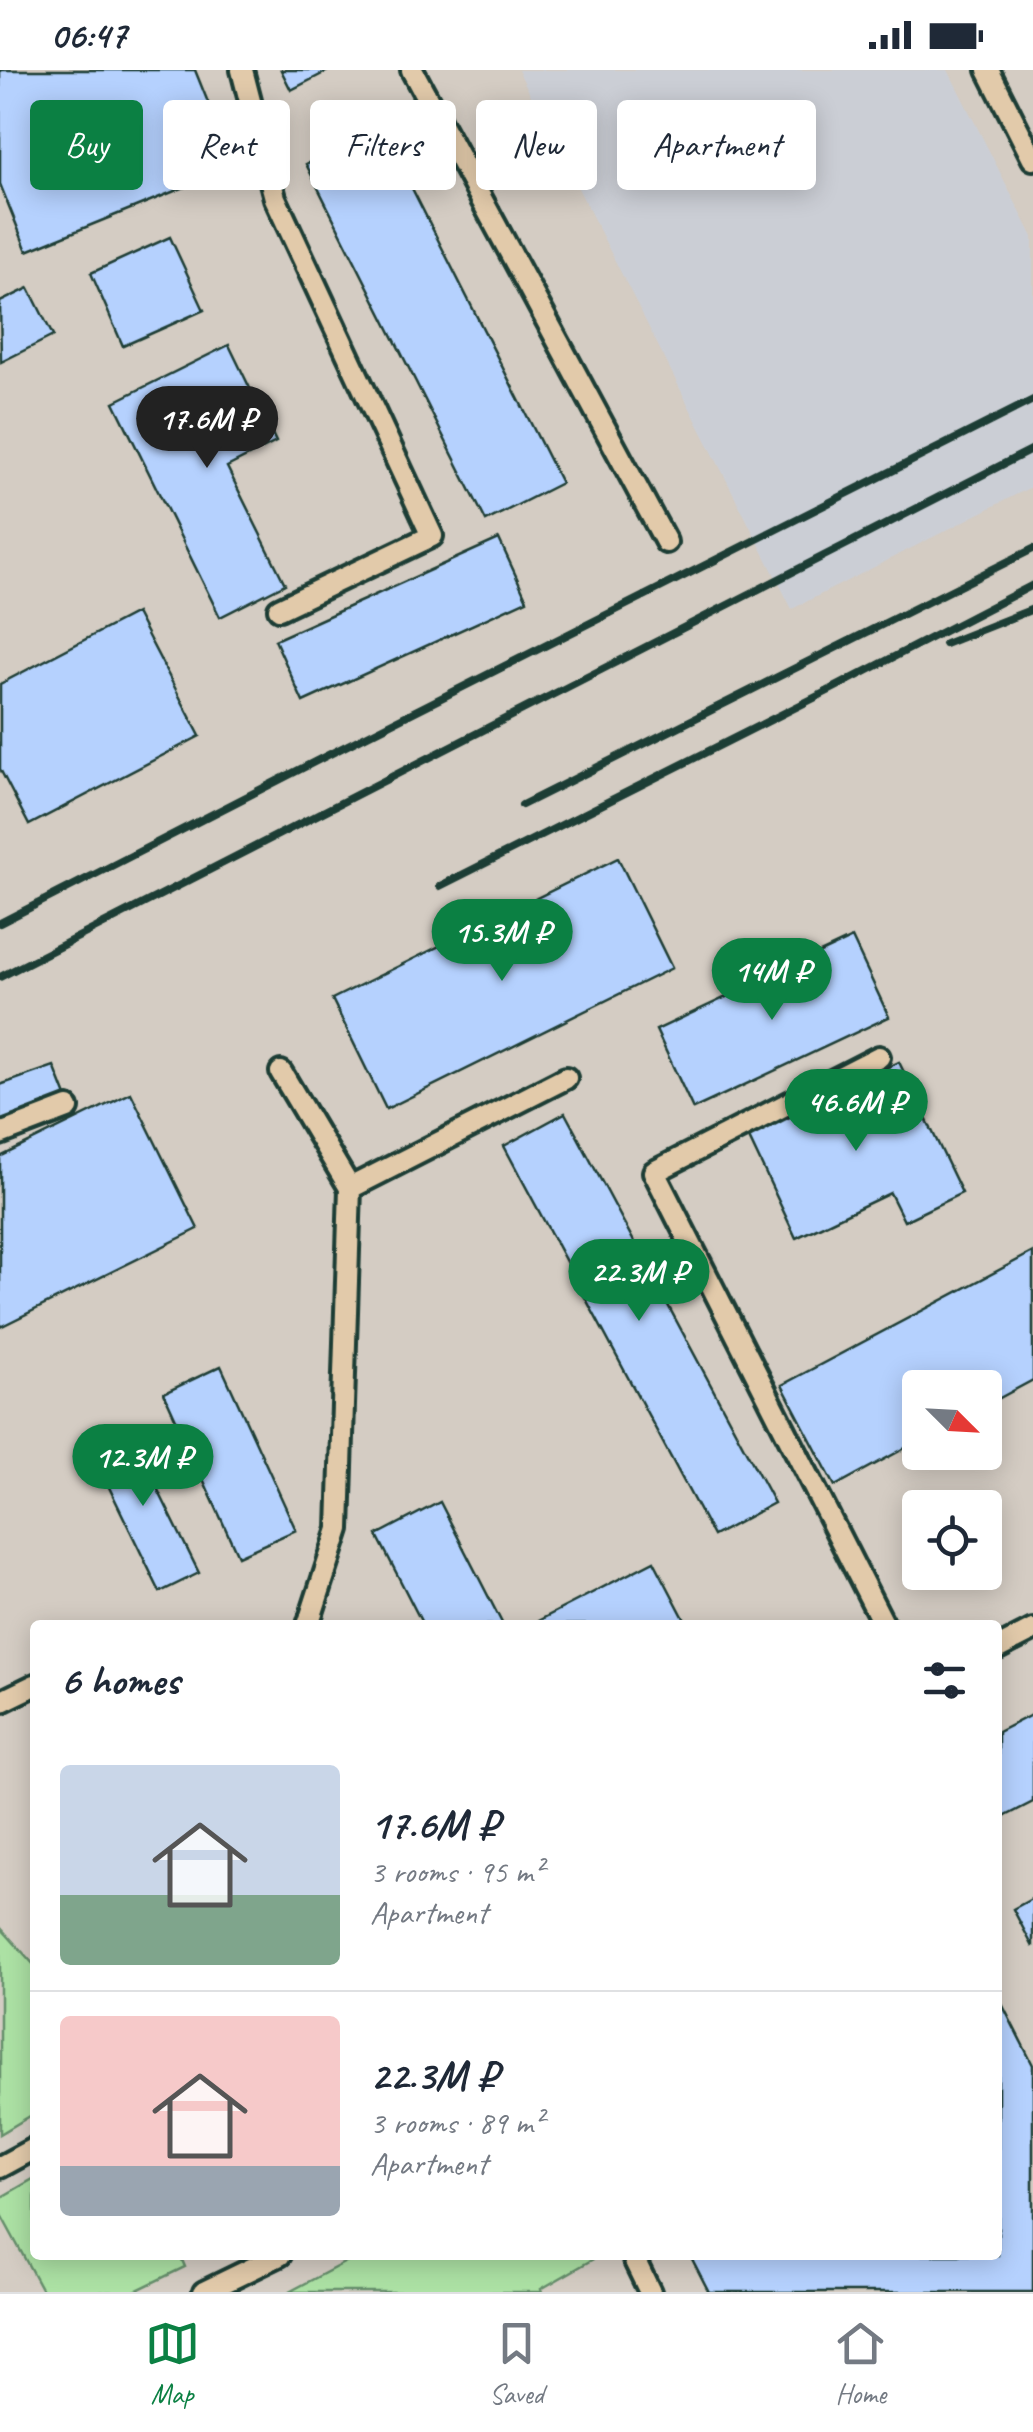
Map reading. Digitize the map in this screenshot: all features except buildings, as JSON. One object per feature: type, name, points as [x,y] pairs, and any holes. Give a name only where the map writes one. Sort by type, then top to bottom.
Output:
[{"type":"lane","points":[[242,70],[275,198],[432,536],[279,609]]},
{"type":"lane","points":[[412,70],[666,542]]},
{"type":"lane","points":[[988,70],[1033,159]]},
{"type":"lane","points":[[879,1057],[654,1172],[881,1620]]},
{"type":"lane","points":[[281,1072],[350,1188],[339,1528],[310,1620]]},
{"type":"lane","points":[[350,1188],[566,1078]]},
{"type":"lane","points":[[0,1134],[68,1108]]},
{"type":"lane","points":[[1002,1646],[1033,1630]]},
{"type":"lane","points":[[0,1702],[30,1687]]},
{"type":"lane","points":[[0,2167],[30,2151]]},
{"type":"lane","points":[[204,2292],[270,2260]]},
{"type":"lane","points":[[634,2260],[650,2292]]},
{"type":"shaded area","points":[[518,70],[948,70],[1033,237],[1033,486],[792,609],[579,190],[597,190],[597,100],[533,100]]},
{"type":"green space","points":[[0,1927],[30,1960],[30,2116],[0,2134]]},
{"type":"green space","points":[[30,2181],[30,2260],[182,2260],[185,2267],[133,2292],[43,2292],[0,2213],[0,2198]]},
{"type":"green space","points":[[350,2260],[592,2260],[541,2289],[542,2292],[289,2292]]},
{"type":"railway","points":[[0,923],[1033,400]]},
{"type":"railway","points":[[0,977],[1033,449]]},
{"type":"railway","points":[[522,805],[1033,549]]},
{"type":"railway","points":[[440,886],[1033,585]]},
{"type":"railway","points":[[945,644],[1033,609]]}]
